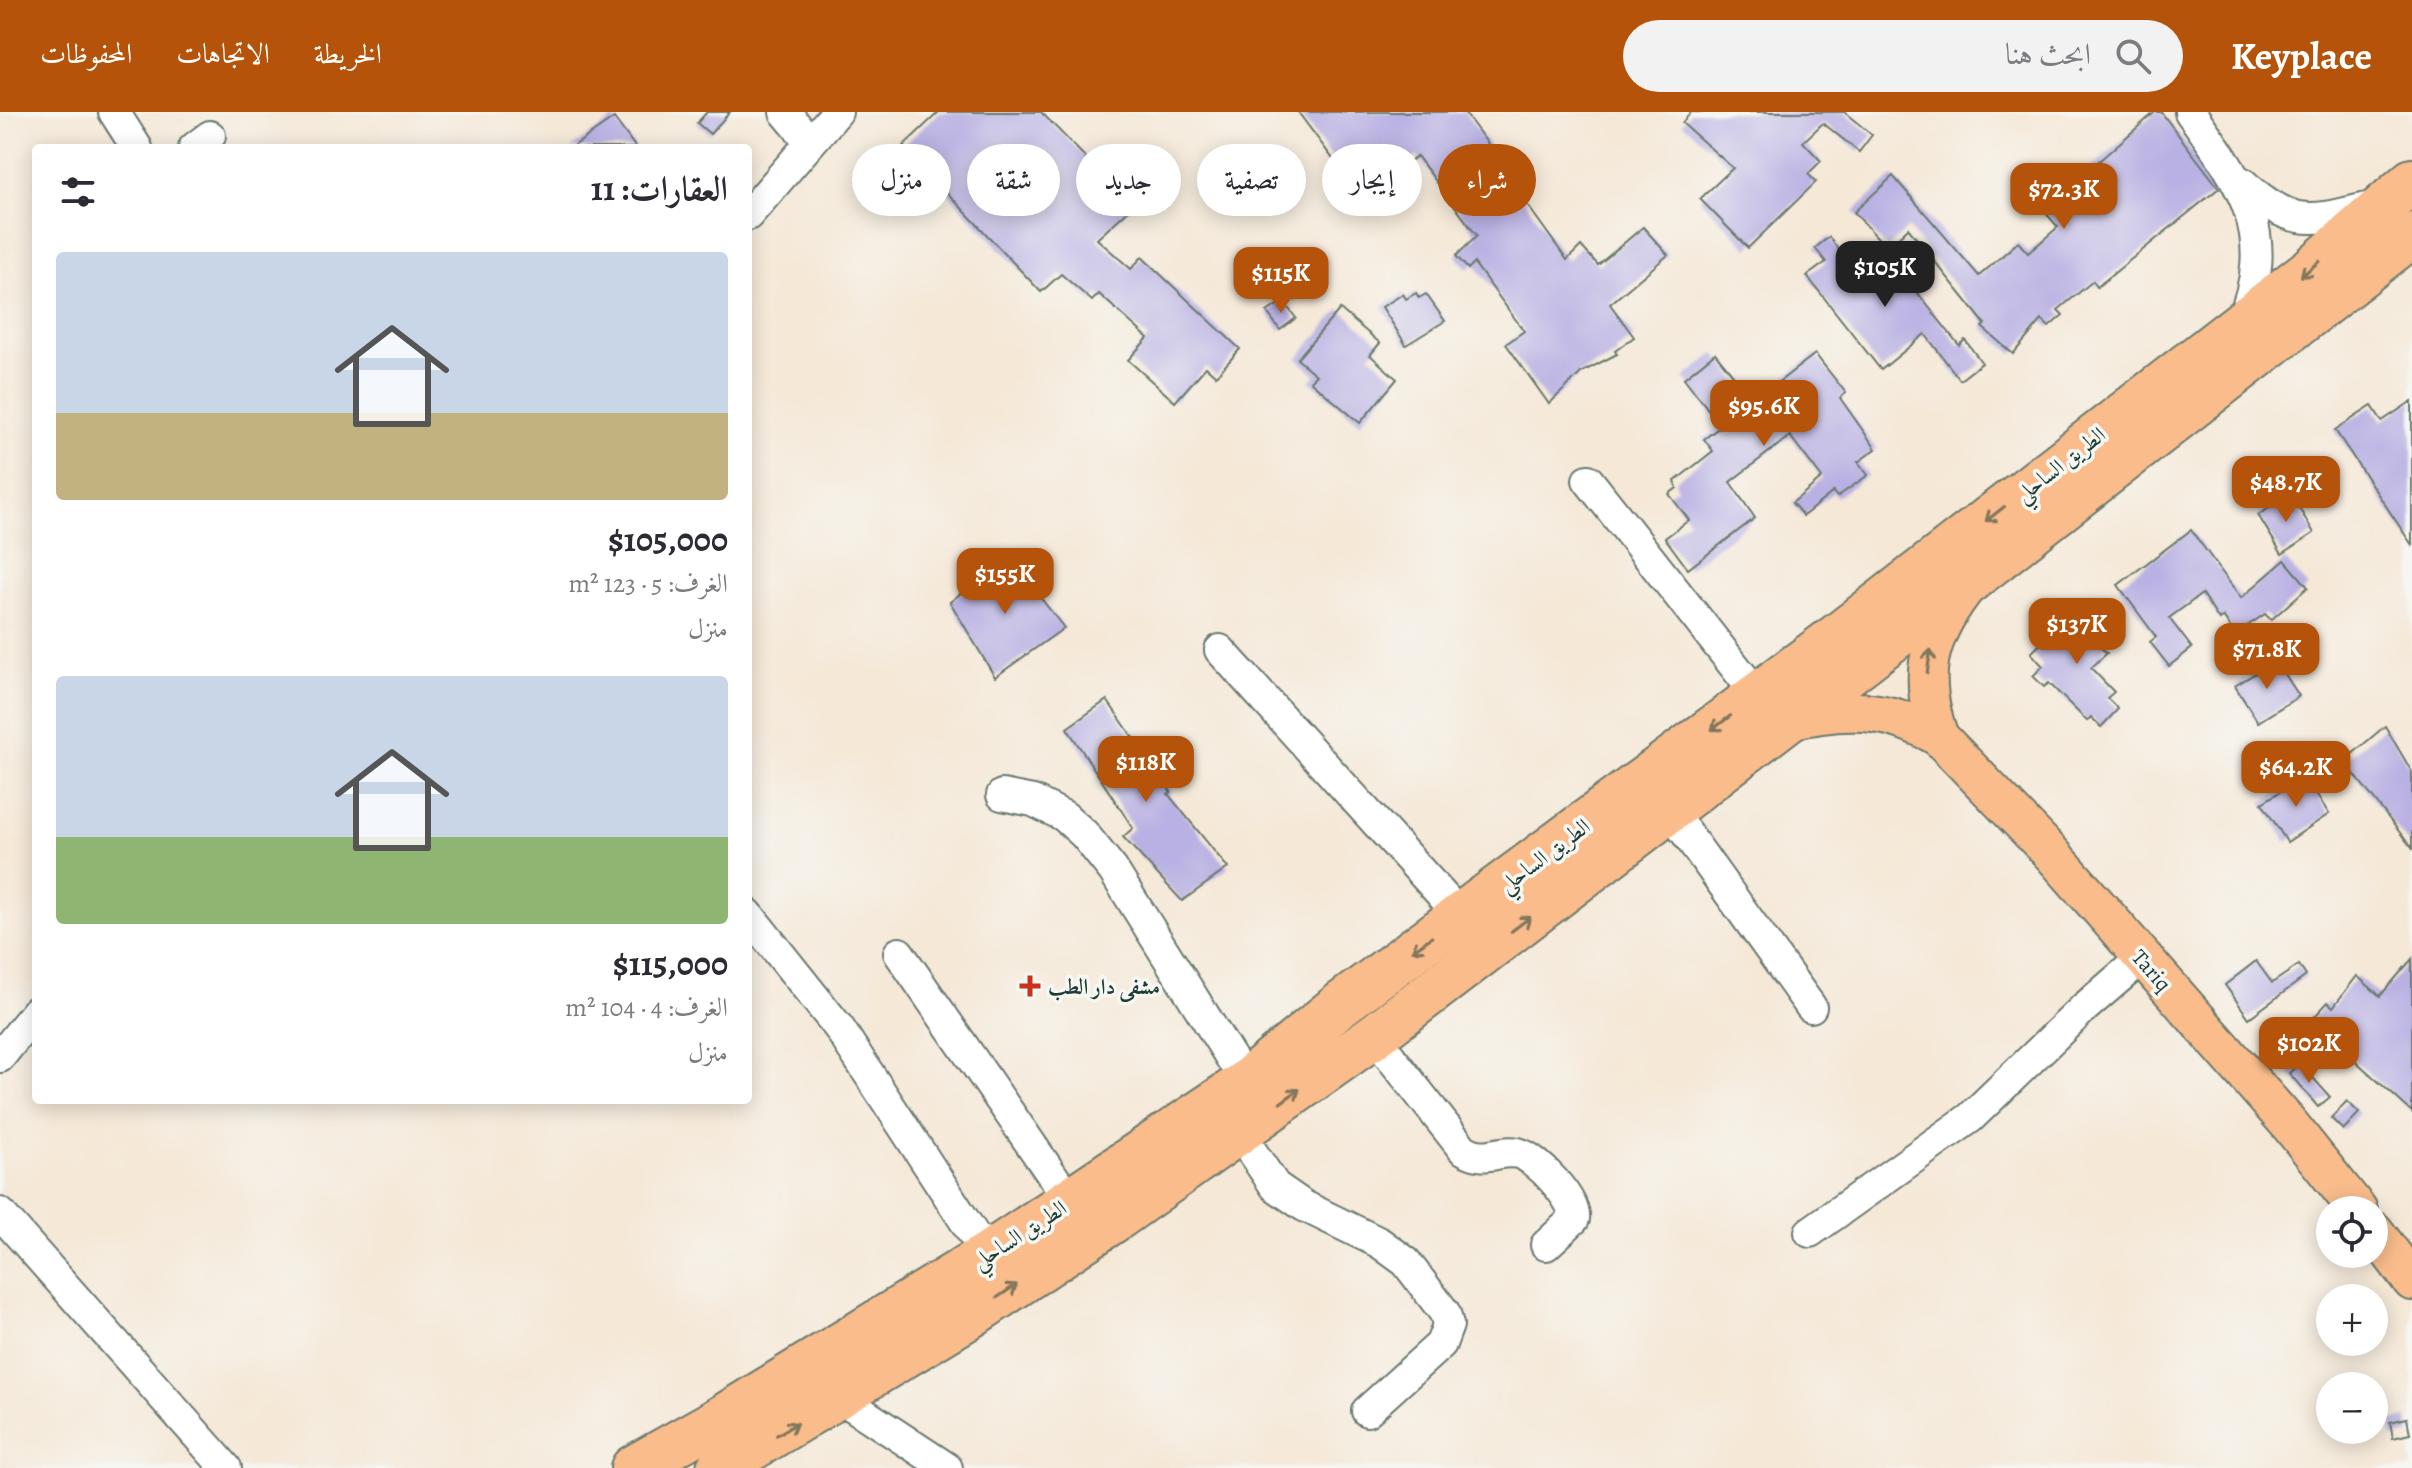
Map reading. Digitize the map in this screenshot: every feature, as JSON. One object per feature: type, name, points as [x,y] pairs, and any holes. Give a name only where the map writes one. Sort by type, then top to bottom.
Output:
[{"type":"highway","name":"الطريق الساحلي","points":[[719,1468],[967,1318],[1239,1133],[1374,1036],[1669,809],[1772,708],[2241,323],[2403,207]]},
{"type":"highway","name":"الطريق الساحلي","points":[[633,1468],[766,1391],[1070,1201],[1246,1082],[1337,1007],[1461,916],[1772,708],[1972,579],[2403,207]]},
{"type":"main road","points":[[1939,737],[1929,702],[1927,666],[1941,620],[1972,579]]},
{"type":"main road","points":[[1772,708],[1868,710],[1905,719],[1939,737]]},
{"type":"main road","name":"Tariq","points":[[1939,737],[2052,854],[2290,1125],[2347,1196]]},
{"type":"main road","points":[[2388,1249],[2412,1281]]},
{"type":"street","points":[[114,112],[134,144]]},
{"type":"street","points":[[785,112],[810,142]]},
{"type":"street","points":[[752,210],[837,112]]},
{"type":"street","points":[[2190,112],[2239,181],[2272,208],[2304,220],[2403,207]]},
{"type":"street","points":[[2239,181],[2258,236],[2255,282],[2241,323]]},
{"type":"street","points":[[1588,480],[1772,708]]},
{"type":"street","points":[[1220,650],[1461,916]]},
{"type":"street","points":[[1002,795],[1033,801],[1054,811],[1084,834],[1113,870],[1246,1082]]},
{"type":"street","points":[[1669,809],[1811,1007]]},
{"type":"street","points":[[752,919],[839,1028],[987,1255]]},
{"type":"street","points":[[899,953],[1070,1201]]},
{"type":"street","points":[[1810,1232],[1970,1118],[2084,1008],[2142,958]]},
{"type":"street","points":[[0,1057],[32,1017]]},
{"type":"street","points":[[1374,1036],[1463,1149],[1475,1156],[1490,1158],[1515,1152],[1529,1158],[1571,1202],[1574,1219],[1546,1245]]},
{"type":"street","points":[[1239,1133],[1275,1186],[1304,1206],[1380,1243],[1406,1262],[1445,1313],[1448,1325],[1441,1344],[1367,1411]]},
{"type":"street","points":[[0,1213],[226,1468]]},
{"type":"street","points":[[839,1397],[947,1468]]},
{"type":"building","points":[[707,112],[730,112],[710,134],[697,123]]},
{"type":"building","points":[[939,112],[1041,112],[1076,148],[1076,216],[1122,216],[1097,239],[1131,269],[1142,257],[1240,349],[1216,376],[1206,367],[1175,402],[1128,360],[1148,338],[1099,294],[1092,301],[1061,274],[1041,292],[969,216],[1060,216],[1060,144],[967,144],[967,214],[951,197],[951,144],[905,144]]},
{"type":"building","points":[[1298,112],[1464,112],[1488,144],[1438,144],[1438,184],[1422,163],[1422,144],[1322,144]]},
{"type":"building","points":[[1691,112],[1844,112],[1872,135],[1859,152],[1823,123],[1803,142],[1821,161],[1808,174],[1816,182],[1748,248],[1700,199],[1733,168],[1682,123]]},
{"type":"building","points":[[2155,112],[2161,112],[2219,188],[2097,287],[2093,281],[2058,310],[2063,315],[2049,327],[2042,320],[2013,354],[1982,327],[1985,324],[1908,228],[1887,248],[1854,212],[1893,176],[1979,276],[2018,242],[2028,253],[2058,227],[2043,210]]},
{"type":"building","points":[[614,118],[633,144],[577,144]]},
{"type":"building","points":[[1462,216],[1535,216],[1567,260],[1581,246],[1598,265],[1643,227],[1668,255],[1610,304],[1634,337],[1615,351],[1617,354],[1582,372],[1549,404],[1506,344],[1524,331],[1474,263],[1468,269],[1456,256],[1477,236]]},
{"type":"building","points":[[1829,237],[1853,269],[1881,247],[1959,345],[1965,340],[1982,363],[1960,380],[1925,334],[1881,370],[1807,276],[1826,262],[1815,248]]},
{"type":"building","points":[[1416,293],[1419,298],[1426,294],[1445,321],[1406,345],[1382,307],[1403,294],[1406,299]]},
{"type":"building","points":[[1283,301],[1296,318],[1280,330],[1267,312]]},
{"type":"building","points":[[1340,309],[1380,343],[1370,355],[1397,379],[1360,423],[1310,381],[1316,375],[1297,359]]},
{"type":"building","points":[[1715,353],[1754,401],[1815,354],[1846,393],[1840,398],[1876,449],[1858,462],[1868,475],[1837,497],[1833,492],[1803,516],[1792,503],[1822,478],[1790,436],[1730,482],[1755,518],[1688,569],[1665,538],[1689,520],[1669,494],[1677,488],[1675,481],[1713,451],[1704,439],[1721,426],[1684,378]]},
{"type":"building","points":[[2412,401],[2412,545],[2335,430],[2372,406],[2382,421]]},
{"type":"building","points":[[2291,495],[2314,533],[2282,554],[2258,515]]},
{"type":"building","points":[[2191,530],[2241,598],[2285,560],[2308,587],[2271,620],[2265,614],[2235,634],[2223,617],[2219,620],[2202,594],[2169,618],[2192,648],[2169,666],[2150,642],[2156,637],[2118,585]]},
{"type":"building","points":[[1008,556],[1064,628],[995,677],[950,602]]},
{"type":"building","points":[[2080,607],[2111,640],[2102,649],[2107,653],[2091,668],[2114,692],[2107,698],[2118,709],[2101,727],[2091,717],[2087,721],[2049,683],[2044,687],[2033,676],[2043,666],[2031,653]]},
{"type":"building","points":[[2276,660],[2299,696],[2258,722],[2235,686]]},
{"type":"building","points":[[1107,700],[1171,792],[1168,794],[1228,868],[1182,901],[1123,837],[1133,828],[1067,728]]},
{"type":"building","points":[[2385,726],[2412,772],[2412,848],[2344,761]]},
{"type":"building","points":[[2305,776],[2329,814],[2287,842],[2262,803]]},
{"type":"building","points":[[2412,959],[2412,1112],[2351,1057],[2344,1064],[2304,1028],[2328,1002],[2333,1007],[2357,976],[2380,996]]},
{"type":"building","points":[[2256,961],[2272,983],[2299,965],[2306,976],[2249,1018],[2225,985]]},
{"type":"building","points":[[2300,1063],[2330,1097],[2318,1107],[2289,1073]]},
{"type":"building","points":[[2347,1101],[2359,1113],[2343,1130],[2331,1118]]},
{"type":"building","points":[[2407,1418],[2410,1434],[2393,1438],[2390,1422]]},
{"type":"place","name":"مشفى دار الطب","points":[[1030,986]]}]
